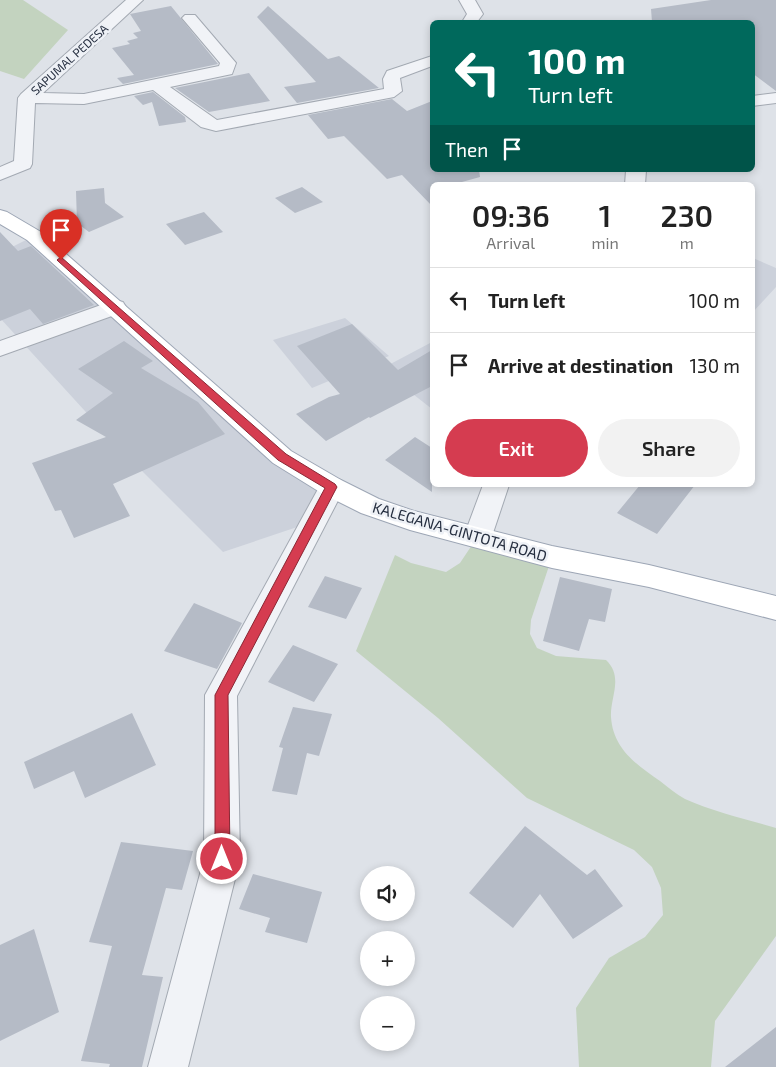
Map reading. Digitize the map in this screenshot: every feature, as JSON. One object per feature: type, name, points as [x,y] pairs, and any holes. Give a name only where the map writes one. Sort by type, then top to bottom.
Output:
[{"type":"main road","name":"KALEGANA-GINTOTA ROAD","points":[[0,216],[34,236],[282,457],[332,487],[370,506],[410,520],[478,536],[552,557],[649,576],[776,608]]},
{"type":"street","name":"SAPUMAL PEDESA","points":[[0,174],[23,164],[26,98],[135,0]]},
{"type":"street","points":[[467,0],[475,14],[470,20]]},
{"type":"street","points":[[26,98],[84,99],[226,70],[228,63],[190,18]]},
{"type":"street","points":[[157,85],[207,123],[216,126],[388,93],[393,90],[391,78],[394,75],[430,61]]},
{"type":"street","points":[[755,101],[776,98]]},
{"type":"street","points":[[0,349],[114,307]]},
{"type":"street","points":[[168,1067],[222,859],[221,695],[332,487]]},
{"type":"street","points":[[478,536],[495,487]]},
{"type":"shaded area","points":[[34,236],[332,487],[315,521],[223,552],[116,445],[0,318],[0,253]]},
{"type":"shaded area","points":[[755,259],[776,268],[776,287],[755,310]]},
{"type":"shaded area","points":[[345,318],[389,356],[312,388],[273,340]]},
{"type":"shaded area","points":[[430,343],[430,407],[381,369]]},
{"type":"green space","points":[[0,0],[23,0],[68,30],[24,79],[0,71]]},
{"type":"green space","points":[[478,536],[552,557],[531,620],[530,634],[537,648],[556,656],[606,660],[614,673],[615,680],[611,710],[613,728],[621,747],[635,762],[685,799],[719,812],[776,828],[776,936],[715,1021],[711,1067],[579,1067],[576,1008],[609,958],[645,937],[663,915],[661,888],[652,867],[634,850],[527,798],[438,718],[356,651],[395,555],[411,563],[446,572],[460,563]]},
{"type":"building","points":[[711,0],[776,0],[776,91],[755,75],[755,20],[652,20],[651,9]]},
{"type":"building","points":[[171,6],[218,64],[123,84],[117,78],[134,75],[112,48],[130,44],[127,41],[138,38],[133,33],[141,31],[130,14]]},
{"type":"building","points":[[268,6],[328,59],[339,56],[379,88],[297,103],[284,87],[316,82],[257,17]]},
{"type":"building","points":[[249,73],[270,101],[209,112],[175,88]]},
{"type":"building","points":[[153,92],[185,117],[186,122],[159,126],[152,102],[143,105],[134,96]]},
{"type":"building","points":[[392,99],[407,111],[430,102],[430,172],[479,172],[480,177],[462,182],[430,182],[430,204],[402,175],[387,179],[344,136],[328,139],[308,115]]},
{"type":"building","points":[[302,187],[323,202],[295,213],[275,198]]},
{"type":"building","points":[[104,188],[105,203],[124,217],[89,232],[77,223],[76,191]]},
{"type":"building","points":[[204,212],[223,232],[185,245],[166,224]]},
{"type":"building","points":[[0,232],[18,251],[31,246],[94,305],[43,324],[30,309],[0,321]]},
{"type":"building","points":[[352,324],[398,370],[430,351],[430,387],[326,441],[296,414],[329,397],[340,394],[297,346]]},
{"type":"building","points":[[124,341],[153,361],[141,368],[198,402],[225,434],[113,484],[130,516],[74,538],[61,510],[55,511],[32,463],[106,437],[76,420],[113,393],[78,369]]},
{"type":"building","points":[[415,437],[430,447],[430,487],[432,487],[432,492],[385,460]]},
{"type":"building","points":[[638,487],[693,487],[657,534],[617,513]]},
{"type":"building","points":[[325,576],[362,588],[346,619],[308,607]]},
{"type":"building","points":[[560,577],[612,589],[605,622],[589,619],[579,651],[543,641]]},
{"type":"building","points":[[194,603],[242,623],[217,669],[164,651]]},
{"type":"building","points":[[293,645],[338,664],[314,702],[268,682]]},
{"type":"building","points":[[293,707],[332,714],[319,756],[307,753],[297,795],[272,791],[283,748],[279,747]]},
{"type":"building","points":[[132,713],[156,765],[85,798],[74,771],[34,789],[24,762]]},
{"type":"building","points":[[525,826],[587,875],[595,869],[623,906],[573,939],[540,894],[513,928],[469,893]]},
{"type":"building","points":[[121,842],[193,851],[182,890],[166,888],[142,975],[163,977],[142,1067],[109,1067],[110,1064],[81,1061],[112,946],[89,942]]},
{"type":"building","points":[[253,874],[322,892],[307,943],[265,932],[270,918],[239,909]]},
{"type":"building","points":[[34,929],[59,1012],[0,1041],[0,945]]},
{"type":"building","points":[[776,1027],[776,1067],[725,1067]]},
{"type":"route","points":[[61,260],[198,380],[282,457],[332,487],[221,695],[222,859]]}]
